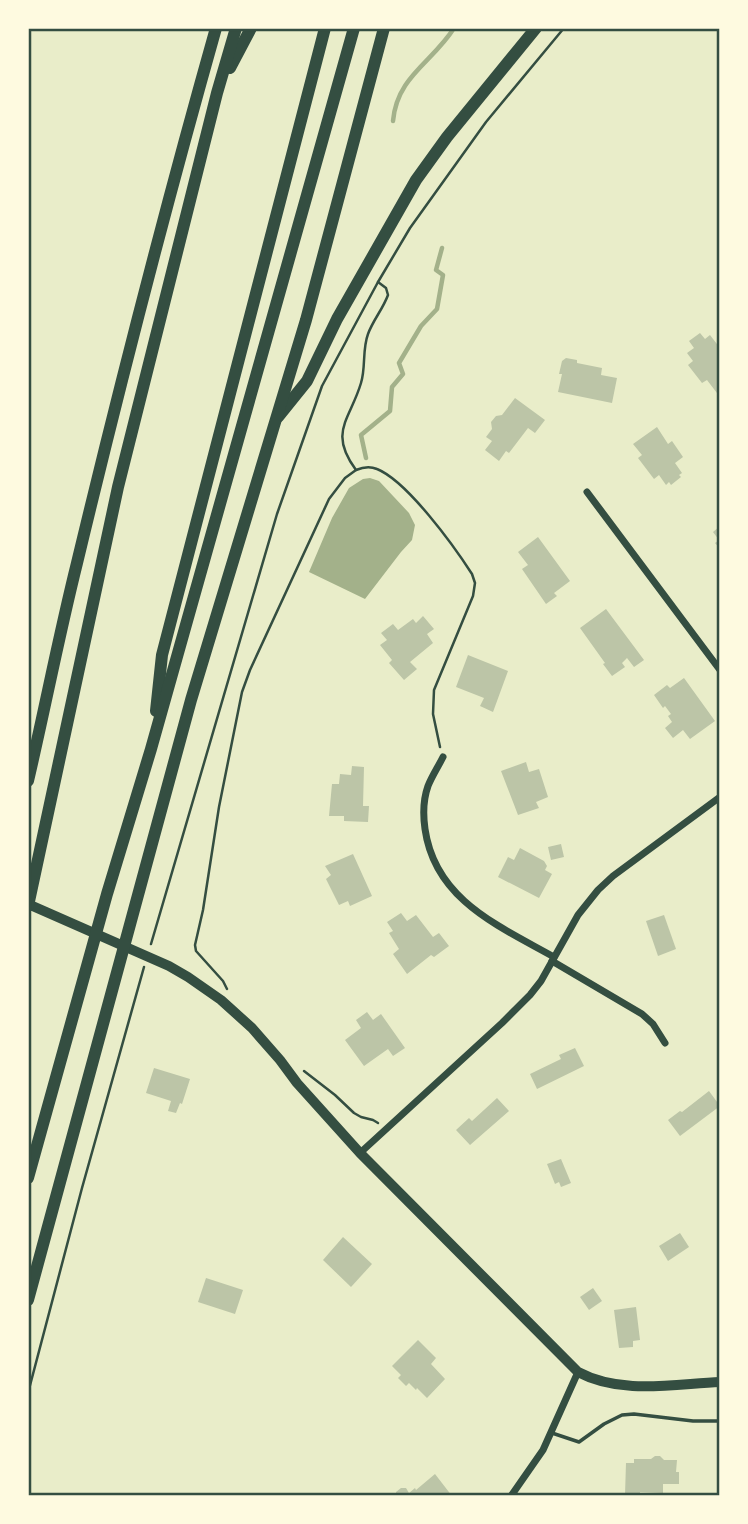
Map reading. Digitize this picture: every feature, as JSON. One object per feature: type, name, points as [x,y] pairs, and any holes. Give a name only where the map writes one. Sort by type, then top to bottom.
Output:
[{"type":"highway","points":[[28,781],[112,418],[150,267],[216,28]]},
{"type":"highway","points":[[28,905],[118,487],[217,93],[236,28]]},
{"type":"highway","points":[[217,93],[251,28]]},
{"type":"highway","points":[[152,750],[162,655],[326,28]]},
{"type":"highway","points":[[28,1178],[107,894],[152,750],[354,28]]},
{"type":"highway","points":[[28,1300],[191,700],[309,307],[384,28]]},
{"type":"highway","points":[[274,423],[307,382],[337,319],[416,180],[536,28]]},
{"type":"main road","points":[[28,905],[169,966],[221,1000],[252,1028],[360,1153],[578,1372],[603,1382],[621,1385],[720,1382]]},
{"type":"street","points":[[586,492],[720,670]]},
{"type":"street","points":[[443,757],[428,787],[424,802],[424,819],[427,840],[436,864],[453,890],[471,908],[642,1014],[653,1024],[665,1043]]},
{"type":"street","points":[[360,1153],[530,995],[541,981],[578,915],[598,890],[720,797]]},
{"type":"street","points":[[511,1496],[543,1450],[578,1372]]},
{"type":"lane","points":[[552,1433],[579,1443],[604,1424],[622,1415],[634,1414],[693,1421],[720,1421]]},
{"type":"path","points":[[149,951],[277,514],[322,386],[377,282],[410,228],[494,111],[564,28]]},
{"type":"path","points":[[356,470],[345,454],[343,429],[361,385],[368,333],[387,295],[386,288],[377,282]]},
{"type":"path","points":[[228,993],[223,981],[196,951],[195,945],[242,691],[329,499],[345,478],[364,467],[386,474],[413,496],[472,574],[475,583],[473,596],[433,697],[433,714],[443,757]]},
{"type":"path","points":[[28,1393],[145,964]]},
{"type":"shaded area","points":[[363,479],[379,481],[409,513],[415,525],[412,540],[365,599],[309,572],[332,518],[349,488]]},
{"type":"building","points":[[700,333],[705,339],[710,335],[720,348],[720,397],[707,380],[702,383],[688,365],[693,361],[687,353],[694,348],[689,341]]},
{"type":"building","points":[[566,358],[602,368],[601,375],[617,378],[612,403],[558,392],[562,361]]},
{"type":"building","points":[[515,398],[545,420],[535,433],[528,428],[509,453],[506,451],[499,461],[485,450],[492,441],[486,437],[492,429],[491,422],[496,416],[502,415]]},
{"type":"building","points":[[657,427],[668,444],[672,441],[683,457],[675,463],[682,473],[679,475],[681,477],[671,485],[669,482],[666,485],[659,475],[654,479],[638,458],[642,455],[633,444]]},
{"type":"building","points":[[720,526],[720,549],[715,543],[719,540],[713,532]]},
{"type":"building","points":[[538,537],[570,581],[554,593],[557,596],[546,604],[522,569],[528,565],[518,552]]},
{"type":"building","points":[[606,609],[644,660],[634,667],[627,658],[622,663],[625,667],[612,676],[580,628]]},
{"type":"building","points":[[423,616],[434,629],[427,634],[433,643],[410,662],[417,669],[404,680],[389,663],[392,660],[380,645],[387,640],[381,633],[393,624],[398,630],[413,619],[416,623]]},
{"type":"building","points":[[468,655],[508,671],[493,712],[480,706],[484,698],[456,687]]},
{"type":"building","points":[[684,678],[715,721],[690,739],[683,730],[673,738],[665,728],[672,722],[668,716],[671,714],[654,695],[667,685],[670,688]]},
{"type":"building","points":[[526,762],[529,772],[539,769],[548,797],[536,802],[539,808],[518,815],[501,771]]},
{"type":"building","points":[[352,766],[364,767],[363,806],[369,806],[368,822],[344,821],[344,816],[329,816],[332,784],[339,784],[340,774],[351,775]]},
{"type":"building","points":[[561,844],[564,857],[551,860],[548,847]]},
{"type":"building","points":[[520,848],[544,861],[547,866],[545,870],[552,874],[539,898],[498,877],[508,857],[514,860]]},
{"type":"building","points":[[353,854],[372,896],[350,906],[348,901],[339,905],[326,879],[331,875],[325,866]]},
{"type":"building","points":[[401,913],[407,921],[416,915],[433,937],[439,933],[449,946],[434,957],[431,955],[407,974],[393,954],[399,949],[389,933],[393,931],[387,922]]},
{"type":"building","points":[[664,915],[676,949],[658,956],[646,921]]},
{"type":"building","points":[[367,1012],[373,1020],[381,1014],[405,1048],[393,1056],[388,1049],[364,1066],[345,1040],[361,1028],[356,1020]]},
{"type":"building","points":[[575,1048],[584,1066],[537,1089],[530,1074],[561,1059],[559,1055]]},
{"type":"building","points":[[154,1068],[190,1079],[182,1104],[180,1103],[176,1113],[168,1111],[171,1101],[146,1093]]},
{"type":"building","points":[[709,1091],[720,1106],[680,1136],[668,1120]]},
{"type":"building","points":[[497,1098],[509,1111],[470,1145],[456,1130],[469,1118],[472,1121]]},
{"type":"building","points":[[561,1159],[571,1183],[561,1187],[559,1182],[555,1184],[547,1164]]},
{"type":"building","points":[[680,1233],[689,1247],[668,1261],[659,1246]]},
{"type":"building","points":[[343,1237],[372,1264],[351,1287],[323,1260]]},
{"type":"building","points":[[206,1278],[243,1290],[235,1314],[198,1302]]},
{"type":"building","points":[[593,1288],[602,1301],[589,1310],[580,1297]]},
{"type":"building","points":[[636,1307],[640,1340],[633,1341],[633,1347],[619,1348],[614,1310]]},
{"type":"building","points":[[418,1340],[436,1358],[431,1364],[445,1379],[427,1398],[409,1383],[406,1386],[398,1378],[401,1375],[392,1366]]},
{"type":"building","points":[[655,1456],[664,1460],[677,1460],[679,1484],[663,1484],[663,1493],[640,1492],[640,1496],[625,1495],[626,1463]]},
{"type":"building","points":[[435,1474],[452,1496],[396,1496],[396,1492],[401,1488],[406,1488],[409,1493],[415,1488],[416,1490]]},
{"type":"waterway","points":[[393,121],[401,92],[454,28]]},
{"type":"waterway","points":[[366,458],[361,435],[390,411],[392,387],[403,374],[399,363],[421,326],[437,309],[443,275],[436,270],[442,248]]}]
